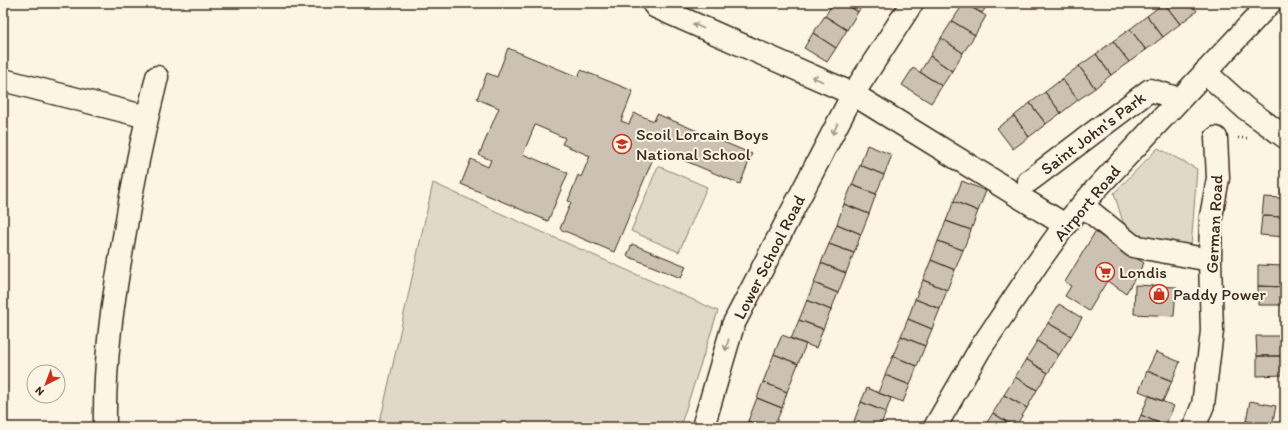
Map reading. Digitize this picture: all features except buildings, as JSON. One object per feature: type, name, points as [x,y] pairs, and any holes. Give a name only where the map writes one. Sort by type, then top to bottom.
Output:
[{"type":"street","points":[[653,3],[656,7],[853,94],[1066,225]]},
{"type":"street","points":[[853,94],[912,3]]},
{"type":"street","name":"Airport Road","points":[[935,427],[980,349],[1037,264],[1066,225],[1082,205],[1270,3]]},
{"type":"street","points":[[1205,72],[1245,108],[1285,137]]},
{"type":"street","points":[[105,427],[105,382],[109,333],[146,117],[157,77]]},
{"type":"street","points":[[3,80],[146,117]]},
{"type":"street","name":"Saint John's Park","points":[[1029,181],[1150,90],[1180,99]]},
{"type":"street","name":"Lower School Road","points":[[703,427],[733,325],[853,94]]},
{"type":"street","name":"German Road","points":[[1194,427],[1203,405],[1212,331],[1210,260],[1211,217],[1218,178],[1216,138]]},
{"type":"street","points":[[1082,205],[1133,246],[1210,260]]},
{"type":"shaded area","points":[[1158,148],[1197,169],[1191,248],[1137,235],[1123,222],[1114,193]]},
{"type":"shaded area","points":[[658,166],[707,187],[679,252],[631,231]]},
{"type":"shaded area","points":[[433,183],[718,311],[680,427],[379,427]]},
{"type":"place","name":"Scoil Lorcain Boys National School","points":[[622,144]]},
{"type":"place","name":"Londis","points":[[1105,272]]},
{"type":"place","name":"Paddy Power","points":[[1159,294]]}]
